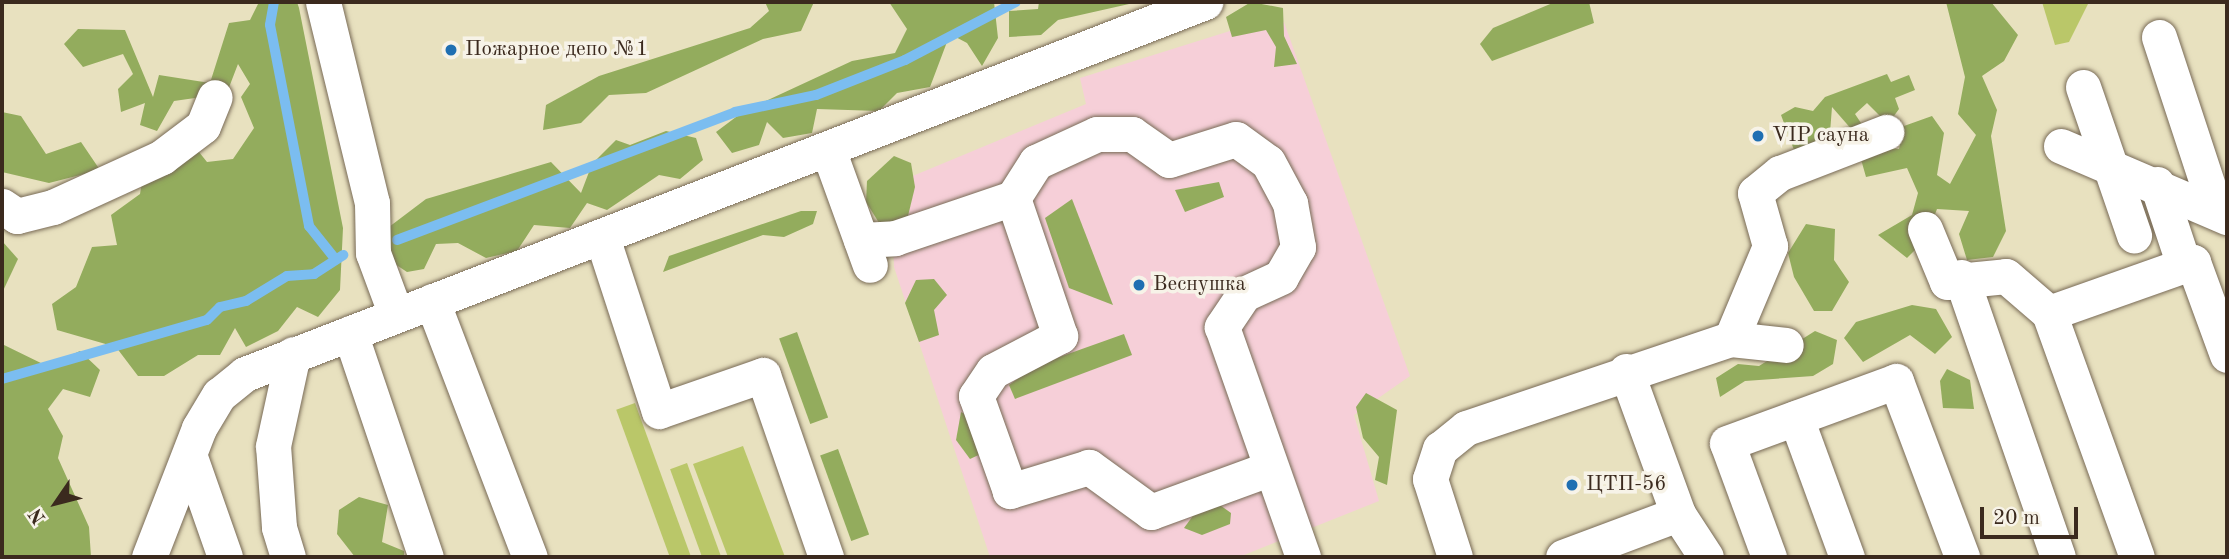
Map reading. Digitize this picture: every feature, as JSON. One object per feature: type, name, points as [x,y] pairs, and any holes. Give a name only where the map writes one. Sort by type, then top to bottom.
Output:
[{"type":"lane","points":[[323,2],[372,203],[373,253],[396,315]]},
{"type":"lane","points":[[149,557],[219,395],[245,374],[829,152],[1061,54],[1205,2]]},
{"type":"lane","points":[[2159,37],[2221,212]]},
{"type":"lane","points":[[2083,87],[2134,235]]},
{"type":"lane","points":[[2,206],[17,216],[53,207],[162,157],[202,126],[215,97]]},
{"type":"lane","points":[[1731,339],[1770,246],[1755,193],[1780,173],[1886,132]]},
{"type":"lane","points":[[829,152],[865,253],[895,238],[1013,198],[1036,162],[1097,134],[1132,134],[1169,160],[1236,139],[1268,162],[1290,202],[1297,247],[1281,277],[1244,294],[1222,327],[1303,557]]},
{"type":"lane","points":[[2062,146],[2221,212]]},
{"type":"lane","points":[[2158,184],[2184,265]]},
{"type":"lane","points":[[1013,198],[1060,337],[993,371],[976,396],[1010,491],[1089,467],[1151,512],[1272,468]]},
{"type":"lane","points":[[1925,229],[1947,282],[1961,277],[2006,276],[2049,313],[2137,557]]},
{"type":"lane","points":[[603,237],[659,411],[763,375],[826,557]]},
{"type":"lane","points":[[2049,313],[2193,262],[2227,355]]},
{"type":"lane","points":[[1961,277],[2058,557]]},
{"type":"lane","points":[[432,302],[530,557]]},
{"type":"lane","points":[[350,333],[426,557]]},
{"type":"lane","points":[[1444,554],[1430,479],[1440,449],[1466,428],[1626,371],[1731,339],[1786,345]]},
{"type":"lane","points":[[288,557],[279,527],[273,446],[293,354]]},
{"type":"lane","points":[[1626,371],[1678,514],[1706,557]]},
{"type":"lane","points":[[1769,557],[1727,443],[1896,381],[1962,557]]},
{"type":"lane","points":[[1796,418],[1847,557]]},
{"type":"lane","points":[[190,457],[225,557]]},
{"type":"lane","points":[[1563,557],[1678,514]]},
{"type":"shaded area","name":"Веснушка","points":[[1265,20],[1284,22],[1410,376],[1354,415],[1379,501],[1239,557],[990,557],[894,267],[891,185],[1086,104],[1080,78]]},
{"type":"green space","points":[[259,2],[297,2],[299,8],[343,228],[340,290],[318,317],[297,307],[278,331],[246,347],[235,328],[220,355],[198,355],[164,376],[138,376],[116,347],[57,330],[52,304],[76,287],[92,247],[117,245],[111,215],[140,194],[144,170],[187,137],[207,162],[233,159],[254,128],[241,97],[250,84],[238,64],[223,103],[202,97],[174,101],[157,131],[140,125],[145,103],[121,112],[118,89],[133,74],[123,54],[83,67],[64,44],[78,29],[125,30],[153,97],[159,75],[210,83],[229,23],[250,20]]},
{"type":"green space","points":[[765,2],[814,2],[801,31],[763,39],[646,93],[609,95],[581,123],[543,130],[546,105],[599,76],[750,28],[769,11]]},
{"type":"green space","points":[[889,2],[994,2],[998,38],[982,66],[967,43],[950,34],[930,87],[897,93],[879,111],[817,109],[812,133],[783,138],[767,122],[759,145],[732,153],[716,132],[744,111],[852,61],[895,53],[907,29]]},
{"type":"green space","points":[[1039,2],[1138,2],[1058,20],[1041,35],[1009,37],[1009,11],[1038,9]]},
{"type":"green space","points":[[1251,2],[1283,8],[1284,36],[1297,64],[1274,67],[1276,47],[1266,30],[1232,37],[1226,17]]},
{"type":"green space","points":[[1555,2],[1589,2],[1594,23],[1492,61],[1480,44],[1493,28]]},
{"type":"green space","points":[[1946,2],[1991,2],[2018,35],[2004,61],[1982,76],[1997,110],[1991,136],[2006,231],[1993,257],[1967,260],[1959,234],[1969,211],[1937,209],[1925,240],[1907,258],[1878,235],[1912,215],[1918,193],[1907,168],[1866,177],[1853,131],[1832,107],[1829,146],[1797,158],[1781,115],[1795,107],[1813,111],[1825,97],[1887,74],[1891,82],[1909,75],[1915,90],[1895,98],[1899,109],[1888,124],[1867,103],[1855,114],[1877,147],[1899,149],[1904,126],[1932,116],[1944,133],[1937,175],[1950,184],[1976,135],[1958,114],[1965,77]]},
{"type":"green space","points":[[2042,2],[2089,2],[2069,42],[2055,45]]},
{"type":"green space","points":[[2,112],[21,116],[46,154],[81,142],[100,170],[49,183],[2,172]]},
{"type":"green space","points":[[666,131],[696,138],[703,160],[680,179],[659,175],[607,210],[587,203],[570,228],[534,225],[517,251],[486,258],[458,243],[436,244],[424,269],[407,272],[386,258],[389,227],[426,199],[551,162],[581,193],[592,164],[616,140],[630,145]]},
{"type":"green space","points":[[894,156],[911,163],[915,187],[908,216],[881,226],[866,202],[867,181]]},
{"type":"green space","points":[[1219,182],[1224,197],[1185,212],[1175,190]]},
{"type":"green space","points":[[1072,199],[1113,305],[1069,288],[1045,218]]},
{"type":"green space","points":[[801,211],[817,211],[813,224],[784,237],[763,235],[663,272],[669,256]]},
{"type":"green space","points":[[1806,224],[1835,229],[1834,260],[1849,282],[1832,311],[1814,311],[1794,277],[1788,253]]},
{"type":"green space","points":[[2,241],[18,259],[2,293]]},
{"type":"green space","points":[[934,279],[947,295],[934,310],[939,335],[919,342],[905,303],[916,280]]},
{"type":"green space","points":[[1912,305],[1936,309],[1952,337],[1935,354],[1910,335],[1863,362],[1844,338],[1856,322]]},
{"type":"green space","points":[[1815,331],[1837,340],[1833,364],[1813,376],[1745,381],[1720,397],[1716,378],[1738,364],[1759,366]]},
{"type":"green space","points":[[797,332],[828,418],[810,424],[779,338]]},
{"type":"green space","points":[[1124,334],[1132,355],[1015,399],[1009,385],[1037,365]]},
{"type":"green space","points":[[2,344],[47,366],[80,351],[100,370],[90,397],[63,389],[48,409],[63,436],[58,458],[89,527],[91,557],[2,557]]},
{"type":"green space","points":[[1947,369],[1970,380],[1974,409],[1943,408],[1940,381]]},
{"type":"green space","points":[[1366,393],[1397,410],[1387,485],[1375,480],[1379,457],[1363,438],[1356,407]]},
{"type":"green space","points":[[635,403],[691,557],[670,557],[616,410]]},
{"type":"green space","points":[[961,412],[978,422],[987,451],[970,459],[956,440]]},
{"type":"green space","points":[[743,446],[785,557],[728,557],[693,464]]},
{"type":"green space","points":[[838,449],[869,535],[851,541],[820,455]]},
{"type":"green space","points":[[687,463],[721,557],[702,557],[670,469]]},
{"type":"green space","points":[[359,497],[388,505],[382,542],[404,551],[404,557],[355,557],[337,534],[339,510]]},
{"type":"green space","points":[[1217,503],[1231,513],[1230,524],[1202,535],[1184,528],[1195,513]]},
{"type":"waterway","points":[[274,2],[270,25],[309,226],[336,260]]},
{"type":"waterway","points":[[397,240],[735,112],[816,95],[905,60],[1016,2]]},
{"type":"waterway","points":[[2,379],[207,320],[220,307],[246,301],[287,276],[314,274],[343,255]]},
{"type":"place","name":"Пожарное депо №1","points":[[451,50]]},
{"type":"place","name":"VIP сауна","points":[[1758,136]]},
{"type":"place","name":"Веснушка","points":[[1139,285]]},
{"type":"place","name":"ЦТП-56","points":[[1572,485]]}]
